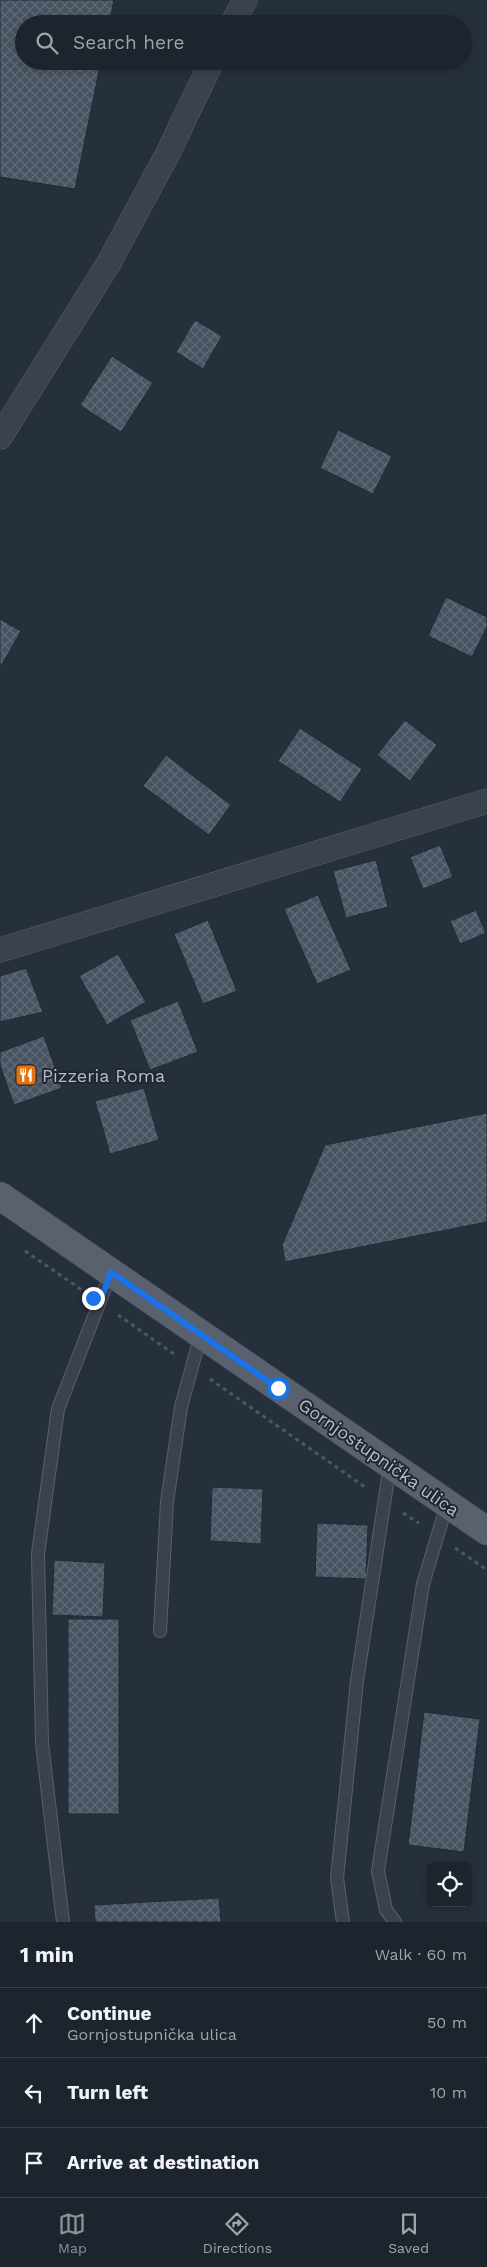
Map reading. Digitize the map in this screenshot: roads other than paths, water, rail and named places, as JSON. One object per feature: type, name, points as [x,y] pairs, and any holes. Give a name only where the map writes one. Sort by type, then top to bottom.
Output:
[{"type":"main road","name":"Gornjostupnička ulica","points":[[0,1196],[487,1531]]},
{"type":"street","points":[[237,15],[245,0]]},
{"type":"street","points":[[0,437],[110,261],[168,153],[208,70]]},
{"type":"street","points":[[0,950],[487,801]]},
{"type":"lane","points":[[63,1922],[42,1743],[38,1554],[58,1409],[111,1272]]},
{"type":"lane","points":[[160,1631],[167,1502],[181,1407],[201,1334]]},
{"type":"lane","points":[[343,1922],[337,1878],[357,1681],[390,1465]]},
{"type":"lane","points":[[395,1922],[386,1910],[378,1871],[423,1584],[447,1504]]},
{"type":"place","name":"Pizzeria Roma","points":[[26,1075]]}]
